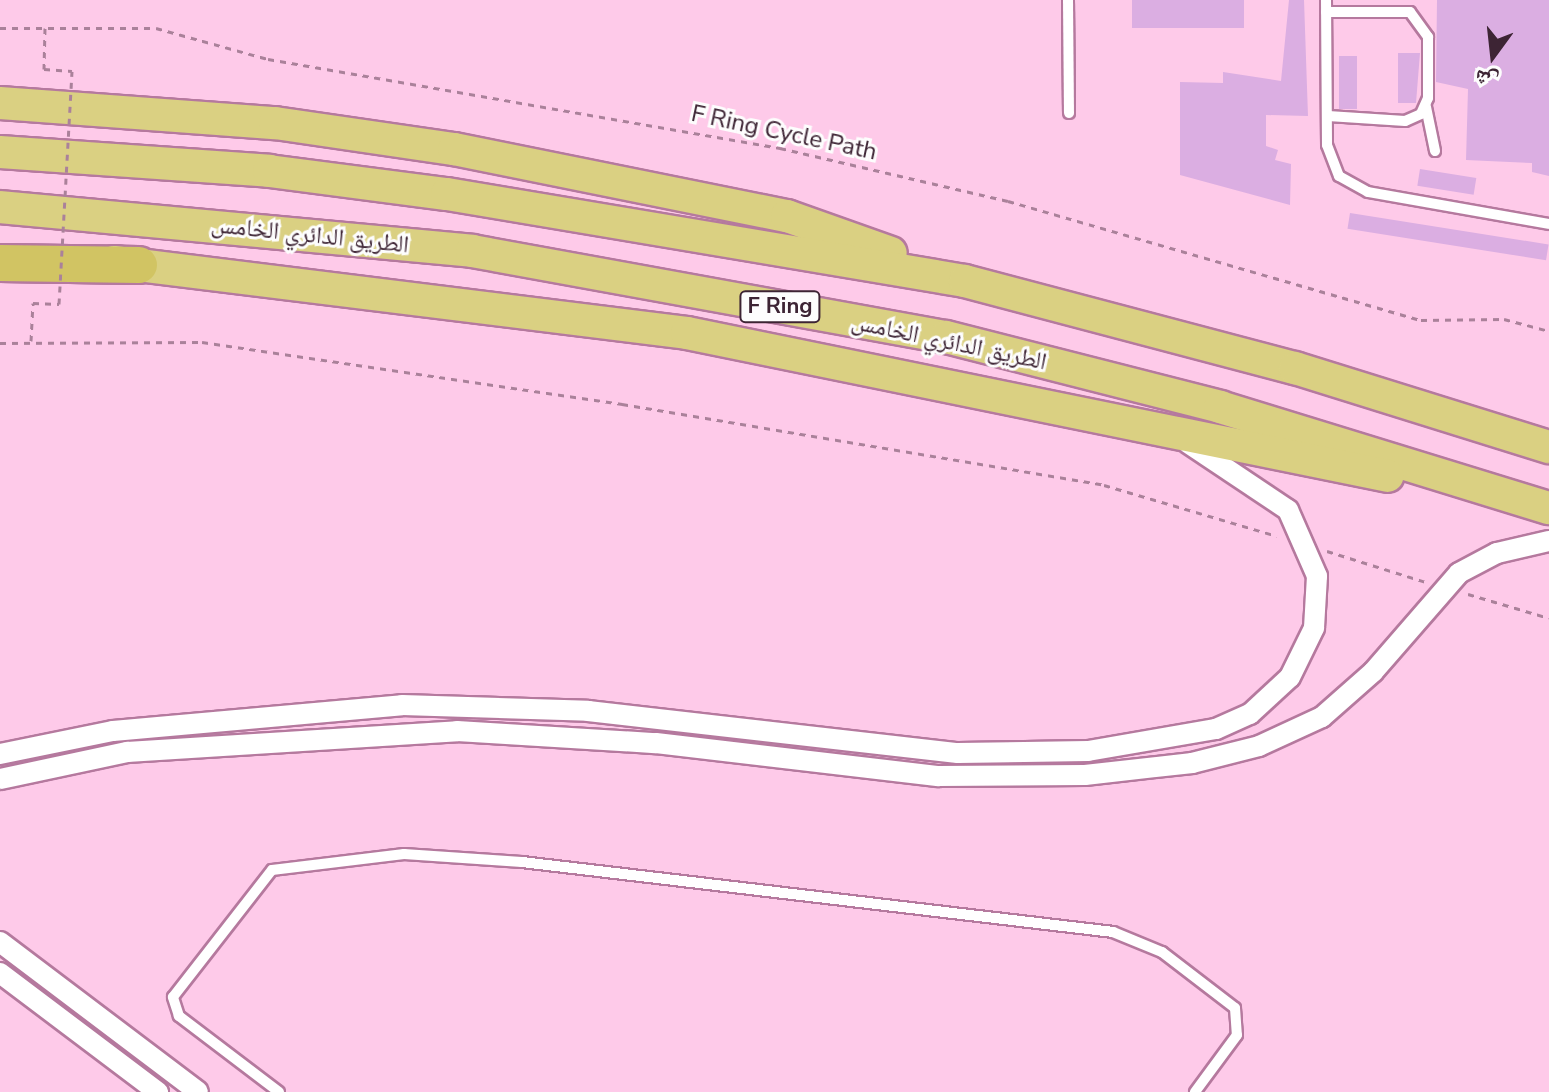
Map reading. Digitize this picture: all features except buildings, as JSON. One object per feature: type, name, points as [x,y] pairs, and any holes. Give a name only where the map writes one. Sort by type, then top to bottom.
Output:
[{"type":"highway","points":[[0,103],[275,123],[454,149],[787,216],[965,281]]},
{"type":"highway","name":"F Ring","points":[[0,152],[269,171],[447,194],[965,281],[1295,368],[1549,447]]},
{"type":"highway","name":"الطريق الدائري الخامس","points":[[0,207],[472,251],[946,337],[1220,407],[1545,507]]},
{"type":"highway","points":[[0,248],[687,333],[1175,435],[1545,507]]},
{"type":"highway","points":[[0,263],[139,265]]},
{"type":"street","points":[[0,754],[195,721],[464,704],[588,711],[958,753],[1152,743],[1233,722],[1290,677],[1317,610],[1309,545],[1273,495],[1175,435]]},
{"type":"street","points":[[0,779],[127,752],[457,731],[656,743],[939,776],[1157,768],[1259,746],[1322,717],[1373,672],[1442,586],[1497,553],[1549,541]]},
{"type":"street","points":[[1152,743],[1157,768]]},
{"type":"street","points":[[0,942],[198,1092]]},
{"type":"street","points":[[0,973],[158,1092]]},
{"type":"lane","points":[[1068,0],[1069,113]]},
{"type":"lane","points":[[1326,0],[1328,116],[1333,167],[1357,189],[1549,224]]},
{"type":"lane","points":[[1326,12],[1417,16],[1428,37],[1426,107],[1435,151]]},
{"type":"lane","points":[[1328,116],[1405,121],[1426,107]]},
{"type":"lane","points":[[279,1092],[179,1016],[173,997],[272,870],[404,854],[509,860],[1113,932],[1162,952],[1235,1008],[1237,1035],[1195,1092]]},
{"type":"path","name":"F Ring Cycle Path","points":[[0,28],[156,28],[268,59],[780,148],[1008,201],[1421,320],[1504,319],[1549,331]]},
{"type":"path","points":[[31,343],[33,303],[59,304],[72,71],[44,69],[45,28]]},
{"type":"path","points":[[0,343],[202,342],[622,404],[1104,485],[1549,618]]}]
